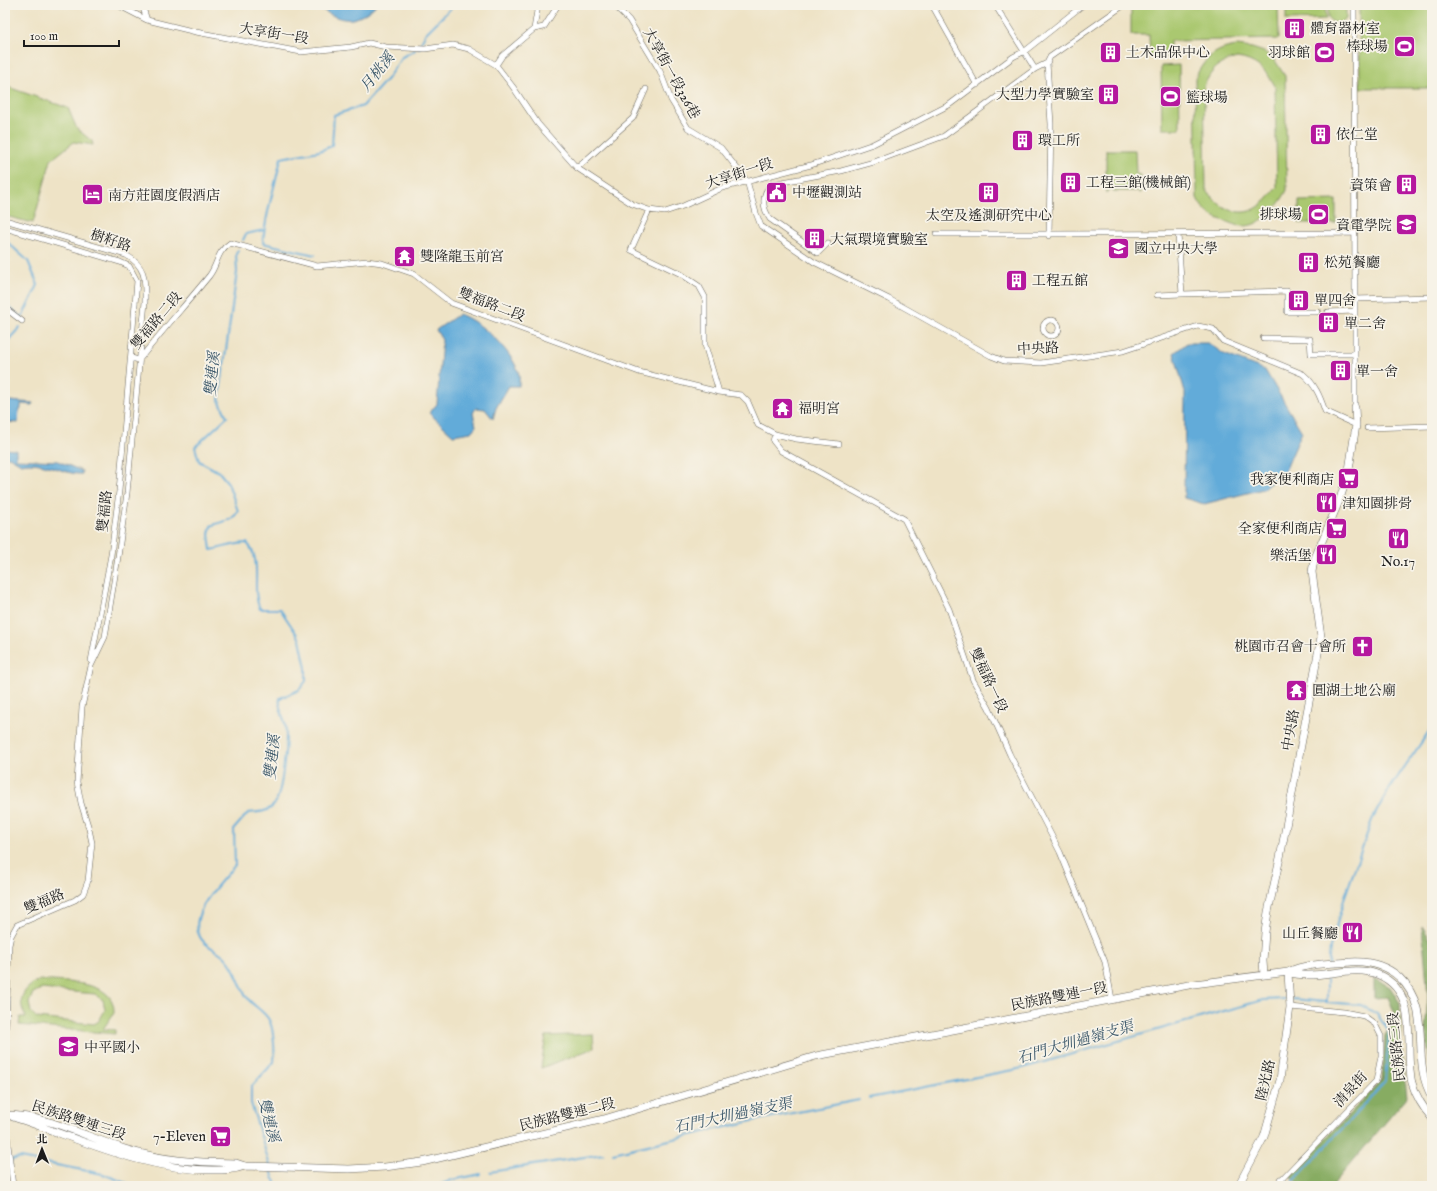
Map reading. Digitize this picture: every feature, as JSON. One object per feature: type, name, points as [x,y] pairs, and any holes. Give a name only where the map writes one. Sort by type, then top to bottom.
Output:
[{"type":"main road","name":"中央路","points":[[1264,975],[1264,939],[1268,912],[1282,846],[1321,636],[1312,572],[1314,560],[1340,499],[1349,470],[1356,425],[1355,408]]},
{"type":"main road","name":"民族路三段","points":[[1264,975],[1288,972],[1299,967],[1358,962],[1375,964],[1391,971],[1410,991],[1416,1001],[1419,1014],[1423,1074],[1432,1097]]},
{"type":"main road","name":"民族路三段","points":[[1288,972],[1300,976],[1344,972],[1370,973],[1379,975],[1395,987],[1401,997],[1408,1018],[1412,1083],[1421,1104],[1432,1118]]},
{"type":"main road","name":"陸光路","points":[[1238,1186],[1264,1136],[1280,1080],[1290,1007],[1288,972]]},
{"type":"main road","name":"民族路雙連一段","points":[[859,1047],[1194,984],[1264,975]]},
{"type":"main road","name":"民族路雙連二段","points":[[271,1166],[356,1168],[385,1167],[422,1162],[604,1119],[816,1056],[859,1047]]},
{"type":"main road","name":"民族路雙連三段","points":[[5,1115],[33,1116],[123,1148],[164,1159],[236,1163],[245,1166],[271,1166]]},
{"type":"street","name":"大享街一段","points":[[118,5],[147,20],[196,32],[301,52],[351,47],[364,43],[397,48],[426,49],[446,45],[459,46],[478,53],[496,65],[513,86],[538,124],[577,168],[632,204],[649,210],[665,212],[684,206],[722,188],[811,165],[873,144],[949,105],[1013,57],[1025,51],[1083,5]]},
{"type":"street","points":[[142,5],[147,20]]},
{"type":"street","points":[[534,29],[538,5]]},
{"type":"street","points":[[496,65],[502,56],[534,29],[544,27],[558,5]]},
{"type":"street","name":"大享街一段326巷","points":[[614,5],[629,20],[660,71],[671,100],[688,128],[721,148],[747,181]]},
{"type":"street","points":[[932,5],[977,85]]},
{"type":"street","points":[[995,5],[1035,69]]},
{"type":"street","points":[[1049,235],[1051,124],[1047,63],[1050,57],[1124,5]]},
{"type":"street","points":[[1354,5],[1355,408]]},
{"type":"street","points":[[828,243],[818,254],[770,219],[766,212],[764,202],[764,194],[768,188],[772,184],[841,171],[874,162],[944,136],[1035,69],[1047,63]]},
{"type":"street","points":[[577,168],[634,118],[646,89]]},
{"type":"street","name":"中央路","points":[[747,181],[761,226],[814,262],[889,299],[991,356],[1004,361],[1041,363],[1123,351],[1198,326],[1213,329],[1223,341],[1303,374],[1310,380],[1317,390],[1325,411],[1356,425]]},
{"type":"street","points":[[649,210],[631,250],[682,274],[699,286],[705,297],[705,345],[719,392]]},
{"type":"street","name":"樹籽路","points":[[5,220],[126,255],[135,260],[142,269],[145,283],[145,302],[127,493],[118,557],[105,636],[91,666]]},
{"type":"street","name":"樹籽路","points":[[5,228],[129,266],[137,281],[131,358]]},
{"type":"street","points":[[936,234],[1049,235],[1355,233]]},
{"type":"street","points":[[1178,234],[1182,294]]},
{"type":"street","name":"雙福路二段","points":[[131,358],[139,360],[171,319],[210,274],[222,248],[230,243],[317,266],[367,261],[382,263],[414,274],[451,303],[639,372],[719,392],[742,395],[748,402],[758,425],[775,434],[796,439],[838,444]]},
{"type":"street","points":[[1157,295],[1287,291],[1287,312],[1318,312]]},
{"type":"street","points":[[1355,298],[1432,297]]},
{"type":"street","points":[[5,308],[22,322]]},
{"type":"street","points":[[1328,312],[1355,311]]},
{"type":"street","points":[[1263,338],[1310,339],[1311,354],[1355,354]]},
{"type":"street","name":"雙福路","points":[[5,1115],[5,1053],[10,936],[17,925],[75,900],[83,894],[88,881],[92,843],[77,782],[82,707],[111,555],[131,358]]},
{"type":"street","points":[[1367,428],[1432,426]]},
{"type":"street","name":"雙福路一段","points":[[775,434],[773,441],[781,451],[904,519],[949,608],[973,680],[989,708],[1010,755],[1060,852],[1105,962],[1112,999]]},
{"type":"street","name":"清泉街","points":[[1275,1186],[1280,1179],[1376,1081],[1381,1056],[1381,1036],[1375,1024],[1364,1016],[1344,1012],[1290,1007]]},
{"type":"street","points":[[5,1115],[13,1186]]},
{"type":"street","points":[[1280,1179],[1287,1186]]},
{"type":"green space","points":[[1131,5],[1278,5],[1279,39],[1170,41],[1170,57],[1150,58],[1149,35],[1131,35]]},
{"type":"green space","points":[[1286,5],[1325,5],[1326,19],[1286,20]]},
{"type":"green space","points":[[1328,5],[1346,5],[1346,19],[1339,23],[1335,23],[1330,20],[1328,18]]},
{"type":"green space","name":"棒球場","points":[[1359,5],[1432,5],[1432,88],[1360,88]]},
{"type":"green space","points":[[1237,46],[1252,48],[1264,52],[1274,59],[1285,76],[1287,190],[1280,202],[1263,219],[1256,223],[1243,226],[1236,225],[1208,213],[1202,207],[1197,198],[1195,78],[1211,56],[1222,49]],"holes":[[[1237,58],[1243,59],[1260,67],[1275,86],[1277,187],[1262,204],[1247,212],[1239,212],[1224,207],[1217,202],[1206,189],[1204,86],[1210,75],[1220,64]]]},
{"type":"green space","name":"籃球場","points":[[1179,65],[1180,129],[1162,129],[1161,66]]},
{"type":"green space","points":[[5,86],[68,108],[77,129],[92,141],[93,145],[74,142],[51,160],[33,223],[5,216]]},
{"type":"green space","points":[[1106,150],[1135,150],[1136,174],[1140,175],[1140,194],[1137,191],[1113,191],[1113,189],[1110,189],[1106,193]]},
{"type":"green space","name":"排球場","points":[[1336,200],[1336,223],[1299,223],[1299,201]]},
{"type":"green space","points":[[1422,926],[1432,942],[1432,1076],[1425,1030],[1428,997]]},
{"type":"green space","points":[[1374,978],[1390,987],[1400,1003],[1401,1042],[1407,1097],[1332,1186],[1303,1186],[1290,1176],[1382,1080],[1385,1035],[1397,1019],[1388,997],[1374,998]]},
{"type":"green space","points":[[40,980],[74,983],[98,988],[107,994],[112,1002],[114,1013],[103,1029],[115,1030],[115,1034],[19,1025],[20,1017],[26,1017],[22,1005],[23,995],[25,990]],"holes":[[[41,989],[95,994],[103,1000],[105,1010],[99,1021],[94,1024],[37,1018],[31,1012],[29,1003],[33,993]]]},
{"type":"green space","points":[[593,1034],[594,1048],[541,1068],[546,1036]]},
{"type":"water","points":[[315,5],[376,5],[360,17],[346,19],[331,15]]},
{"type":"water","points":[[459,314],[476,323],[502,345],[518,371],[519,386],[509,386],[496,408],[493,419],[485,409],[476,408],[473,413],[476,426],[471,432],[453,435],[429,413],[437,404],[442,340],[436,330]]},
{"type":"water","points":[[1187,343],[1208,343],[1224,354],[1265,370],[1302,432],[1285,471],[1263,489],[1204,504],[1184,498],[1185,392],[1174,353]]},
{"type":"water","points":[[10,401],[33,403],[32,405],[21,404],[18,423],[5,422],[5,404]]},
{"type":"water","points":[[5,449],[16,450],[16,459],[58,461],[82,471],[82,474],[75,474],[45,465],[29,463],[21,464],[9,457],[5,457]]},
{"type":"water","points":[[1432,894],[1432,931],[1428,923],[1430,896]]},
{"type":"waterway","name":"月桃溪","points":[[419,48],[425,34],[454,5]]},
{"type":"waterway","name":"月桃溪","points":[[315,255],[263,243],[268,211],[281,158],[319,151],[332,146],[334,115],[363,106],[387,79],[402,57],[415,50]]},
{"type":"waterway","name":"雙連溪","points":[[243,240],[246,234],[264,230]]},
{"type":"waterway","points":[[5,240],[28,261],[38,285],[21,319]]},
{"type":"waterway","name":"雙連溪","points":[[238,250],[236,254],[237,272],[219,400],[227,417],[195,447],[199,461],[219,472],[228,483],[238,511],[229,520],[211,526],[209,534],[211,550],[247,543],[255,558],[256,592],[260,609],[280,609],[300,639],[306,668],[306,681],[299,690],[280,698],[280,708],[285,724],[286,741],[282,779],[277,799],[271,808],[262,812],[248,813],[234,829],[235,865],[208,898],[198,918],[197,928],[200,937],[205,944],[223,955],[230,963],[251,1003],[265,1014],[271,1024],[274,1040],[274,1062],[251,1087],[251,1103],[276,1186]]},
{"type":"waterway","points":[[5,304],[21,317]]},
{"type":"waterway","points":[[5,344],[20,327]]},
{"type":"waterway","points":[[1328,968],[1330,948],[1344,899],[1372,820],[1386,794],[1432,727]]},
{"type":"waterway","points":[[1327,979],[1327,1002]]},
{"type":"waterway","name":"石門大圳過嶺支渠","points":[[869,1098],[1023,1068],[1263,1000],[1284,999]]},
{"type":"waterway","name":"石門大圳過嶺支渠","points":[[1292,999],[1361,1005],[1377,1014],[1389,1032],[1385,1082],[1292,1183]]},
{"type":"waterway","name":"石門大圳過嶺支渠","points":[[613,1153],[752,1121],[859,1100]]},
{"type":"waterway","name":"石門大圳過嶺支渠","points":[[490,1172],[603,1154]]},
{"type":"waterway","name":"石門大圳過嶺支渠","points":[[5,1161],[20,1158],[103,1174],[134,1186]]},
{"type":"waterway","name":"石門大圳過嶺支渠","points":[[437,1186],[452,1180],[481,1174]]},
{"type":"tunnel","points":[[1317,312],[1328,312]]},
{"type":"place","name":"體育器材室","points":[[1295,28]]},
{"type":"place","name":"棒球場","points":[[1404,46]]},
{"type":"place","name":"土木品保中心","points":[[1111,52]]},
{"type":"place","name":"羽球館","points":[[1325,52]]},
{"type":"place","name":"大型力學實驗室","points":[[1109,94]]},
{"type":"place","name":"籃球場","points":[[1170,97]]},
{"type":"place","name":"依仁堂","points":[[1320,134]]},
{"type":"place","name":"環工所","points":[[1023,140]]},
{"type":"place","name":"工程三館(機械館)","points":[[1070,182]]},
{"type":"place","name":"資策會","points":[[1407,185]]},
{"type":"place","name":"中壢觀測站","points":[[776,192]]},
{"type":"place","name":"太空及遙測研究中心","points":[[989,193]]},
{"type":"place","name":"南方莊園度假酒店","points":[[92,195]]},
{"type":"place","name":"排球場","points":[[1318,214]]},
{"type":"place","name":"資電學院","points":[[1407,225]]},
{"type":"place","name":"大氣環境實驗室","points":[[814,239]]},
{"type":"place","name":"國立中央大學","points":[[1119,248]]},
{"type":"place","name":"雙隆龍玉前宮","points":[[405,256]]},
{"type":"place","name":"松苑餐廳","points":[[1309,262]]},
{"type":"place","name":"工程五館","points":[[1017,280]]},
{"type":"place","name":"單四舍","points":[[1298,300]]},
{"type":"place","name":"單二舍","points":[[1328,323]]},
{"type":"place","name":"單一舍","points":[[1340,371]]},
{"type":"place","name":"福明宮","points":[[782,408]]},
{"type":"place","name":"我家便利商店","points":[[1349,479]]},
{"type":"place","name":"津知園排骨","points":[[1326,503]]},
{"type":"place","name":"全家便利商店","points":[[1337,528]]},
{"type":"place","name":"No.17","points":[[1398,539]]},
{"type":"place","name":"樂活堡","points":[[1327,555]]},
{"type":"place","name":"桃園市召會十會所","points":[[1362,646]]},
{"type":"place","name":"圓湖土地公廟","points":[[1296,690]]},
{"type":"place","name":"山丘餐廳","points":[[1353,933]]},
{"type":"place","name":"中平國小","points":[[69,1047]]},
{"type":"place","name":"7-Eleven","points":[[221,1136]]}]
